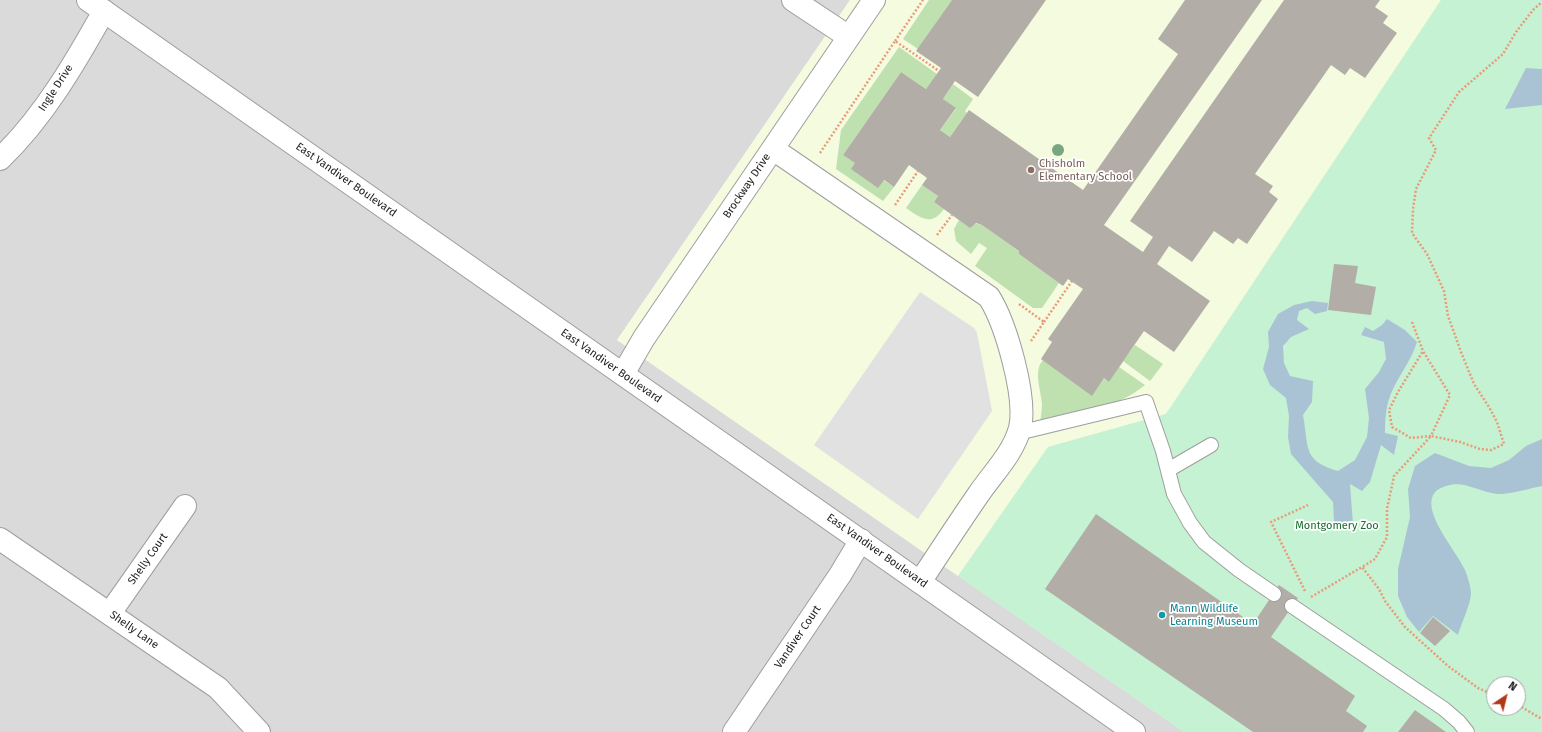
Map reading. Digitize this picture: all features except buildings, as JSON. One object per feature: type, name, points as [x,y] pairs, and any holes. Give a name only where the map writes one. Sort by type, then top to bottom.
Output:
[{"type":"street","points":[[793,0],[849,37]]},
{"type":"street","name":"Brockway Drive","points":[[623,374],[644,338],[874,0]]},
{"type":"street","name":"Ingle Drive","points":[[0,159],[16,144],[38,116],[85,46],[96,6]]},
{"type":"street","name":"East Vandiver Boulevard","points":[[96,6],[1134,732]]},
{"type":"street","points":[[773,149],[989,297],[997,309],[1006,337],[1022,408],[1018,433],[1012,449],[978,494],[920,582]]},
{"type":"street","name":"Shelly Court","points":[[110,613],[186,506]]},
{"type":"street","name":"Shelly Lane","points":[[0,539],[218,688],[259,732]]},
{"type":"street","name":"Vandiver Court","points":[[734,732],[840,575],[861,540]]},
{"type":"lane","points":[[1018,433],[1146,402],[1168,470],[1174,494],[1190,523],[1204,542],[1239,570],[1274,594]]},
{"type":"lane","points":[[1168,470],[1211,445]]},
{"type":"lane","points":[[1292,606],[1444,709],[1459,722],[1467,732]]},
{"type":"path","points":[[815,159],[923,0]]},
{"type":"path","points":[[1423,351],[1389,410],[1392,427],[1411,438],[1431,436],[1460,442],[1480,449],[1491,450],[1504,444],[1497,422],[1474,384],[1461,352],[1448,316],[1444,291],[1427,254],[1412,234],[1413,209],[1416,189],[1436,150],[1429,138],[1446,110],[1459,92],[1503,54],[1516,32],[1533,10],[1542,2]]},
{"type":"path","points":[[896,41],[939,71]]},
{"type":"path","points":[[894,206],[918,172]]},
{"type":"path","points":[[936,237],[952,215]]},
{"type":"path","points":[[1044,322],[1072,281]]},
{"type":"path","points":[[1308,505],[1271,522],[1309,598],[1376,559],[1387,537],[1387,509],[1394,476],[1431,436],[1450,395],[1423,351],[1412,322]]},
{"type":"path","points":[[1362,567],[1380,589],[1385,601],[1405,627],[1448,666],[1478,688],[1486,692]]},
{"type":"path","points":[[1526,710],[1542,719]]},
{"type":"shaded area","points":[[0,0],[850,0],[617,340],[1184,732],[0,732]]},
{"type":"shaded area","name":"Chisholm Elementary School","points":[[850,0],[1441,0],[1166,414],[1048,447],[958,576],[617,340]]},
{"type":"shaded area","points":[[920,292],[974,328],[977,333],[992,411],[918,519],[814,445]]},
{"type":"green space","points":[[929,0],[952,0],[918,49],[903,39]]},
{"type":"green space","name":"Montgomery Zoo","points":[[1441,0],[1542,0],[1542,732],[1184,732],[958,576],[1048,447],[1166,414]]},
{"type":"green space","points":[[899,47],[937,74],[926,89],[901,72],[843,155],[894,187],[883,201],[836,169],[841,130]]},
{"type":"green space","points":[[953,84],[973,99],[965,111],[967,113],[950,137],[940,130],[956,109],[943,99]]},
{"type":"green space","points":[[922,185],[938,196],[934,202],[944,209],[935,218],[926,219],[916,215],[906,208]]},
{"type":"green space","points":[[959,220],[982,225],[1019,251],[1019,254],[1059,283],[1042,308],[1033,308],[975,266],[987,248],[979,243],[971,254],[956,241],[954,229]]},
{"type":"green space","points":[[1135,345],[1163,364],[1150,381],[1123,361]]},
{"type":"green space","points":[[1043,360],[1092,395],[1104,378],[1109,382],[1119,367],[1145,385],[1134,393],[1109,405],[1095,410],[1040,423],[1042,404],[1038,381],[1038,370]]},
{"type":"water","points":[[1526,68],[1542,69],[1542,105],[1505,109]]},
{"type":"water","points":[[1312,301],[1328,303],[1327,311],[1315,314],[1307,308],[1299,311],[1297,320],[1309,329],[1291,337],[1283,346],[1284,363],[1290,376],[1313,381],[1312,402],[1303,415],[1307,444],[1313,457],[1318,463],[1326,467],[1338,471],[1355,460],[1367,437],[1369,418],[1365,389],[1379,372],[1386,359],[1384,342],[1361,335],[1365,327],[1373,331],[1382,325],[1387,319],[1405,330],[1417,342],[1412,355],[1393,389],[1387,405],[1385,433],[1398,436],[1394,455],[1381,445],[1370,482],[1362,491],[1350,484],[1353,524],[1345,530],[1334,522],[1333,502],[1291,454],[1288,437],[1289,416],[1286,398],[1270,385],[1263,369],[1269,347],[1268,332],[1278,314],[1294,305]]},
{"type":"water","points":[[1542,439],[1542,486],[1497,494],[1459,484],[1446,486],[1435,492],[1432,501],[1433,512],[1437,524],[1464,568],[1469,581],[1471,594],[1458,635],[1433,616],[1419,632],[1407,617],[1398,596],[1398,569],[1410,517],[1408,489],[1415,466],[1435,453],[1469,466],[1491,468],[1509,460],[1526,446]]},
{"type":"place","name":"Chisholm Elementary School","points":[[1031,170]]},
{"type":"place","name":"Mann Wildlife Learning Museum","points":[[1162,615]]}]
